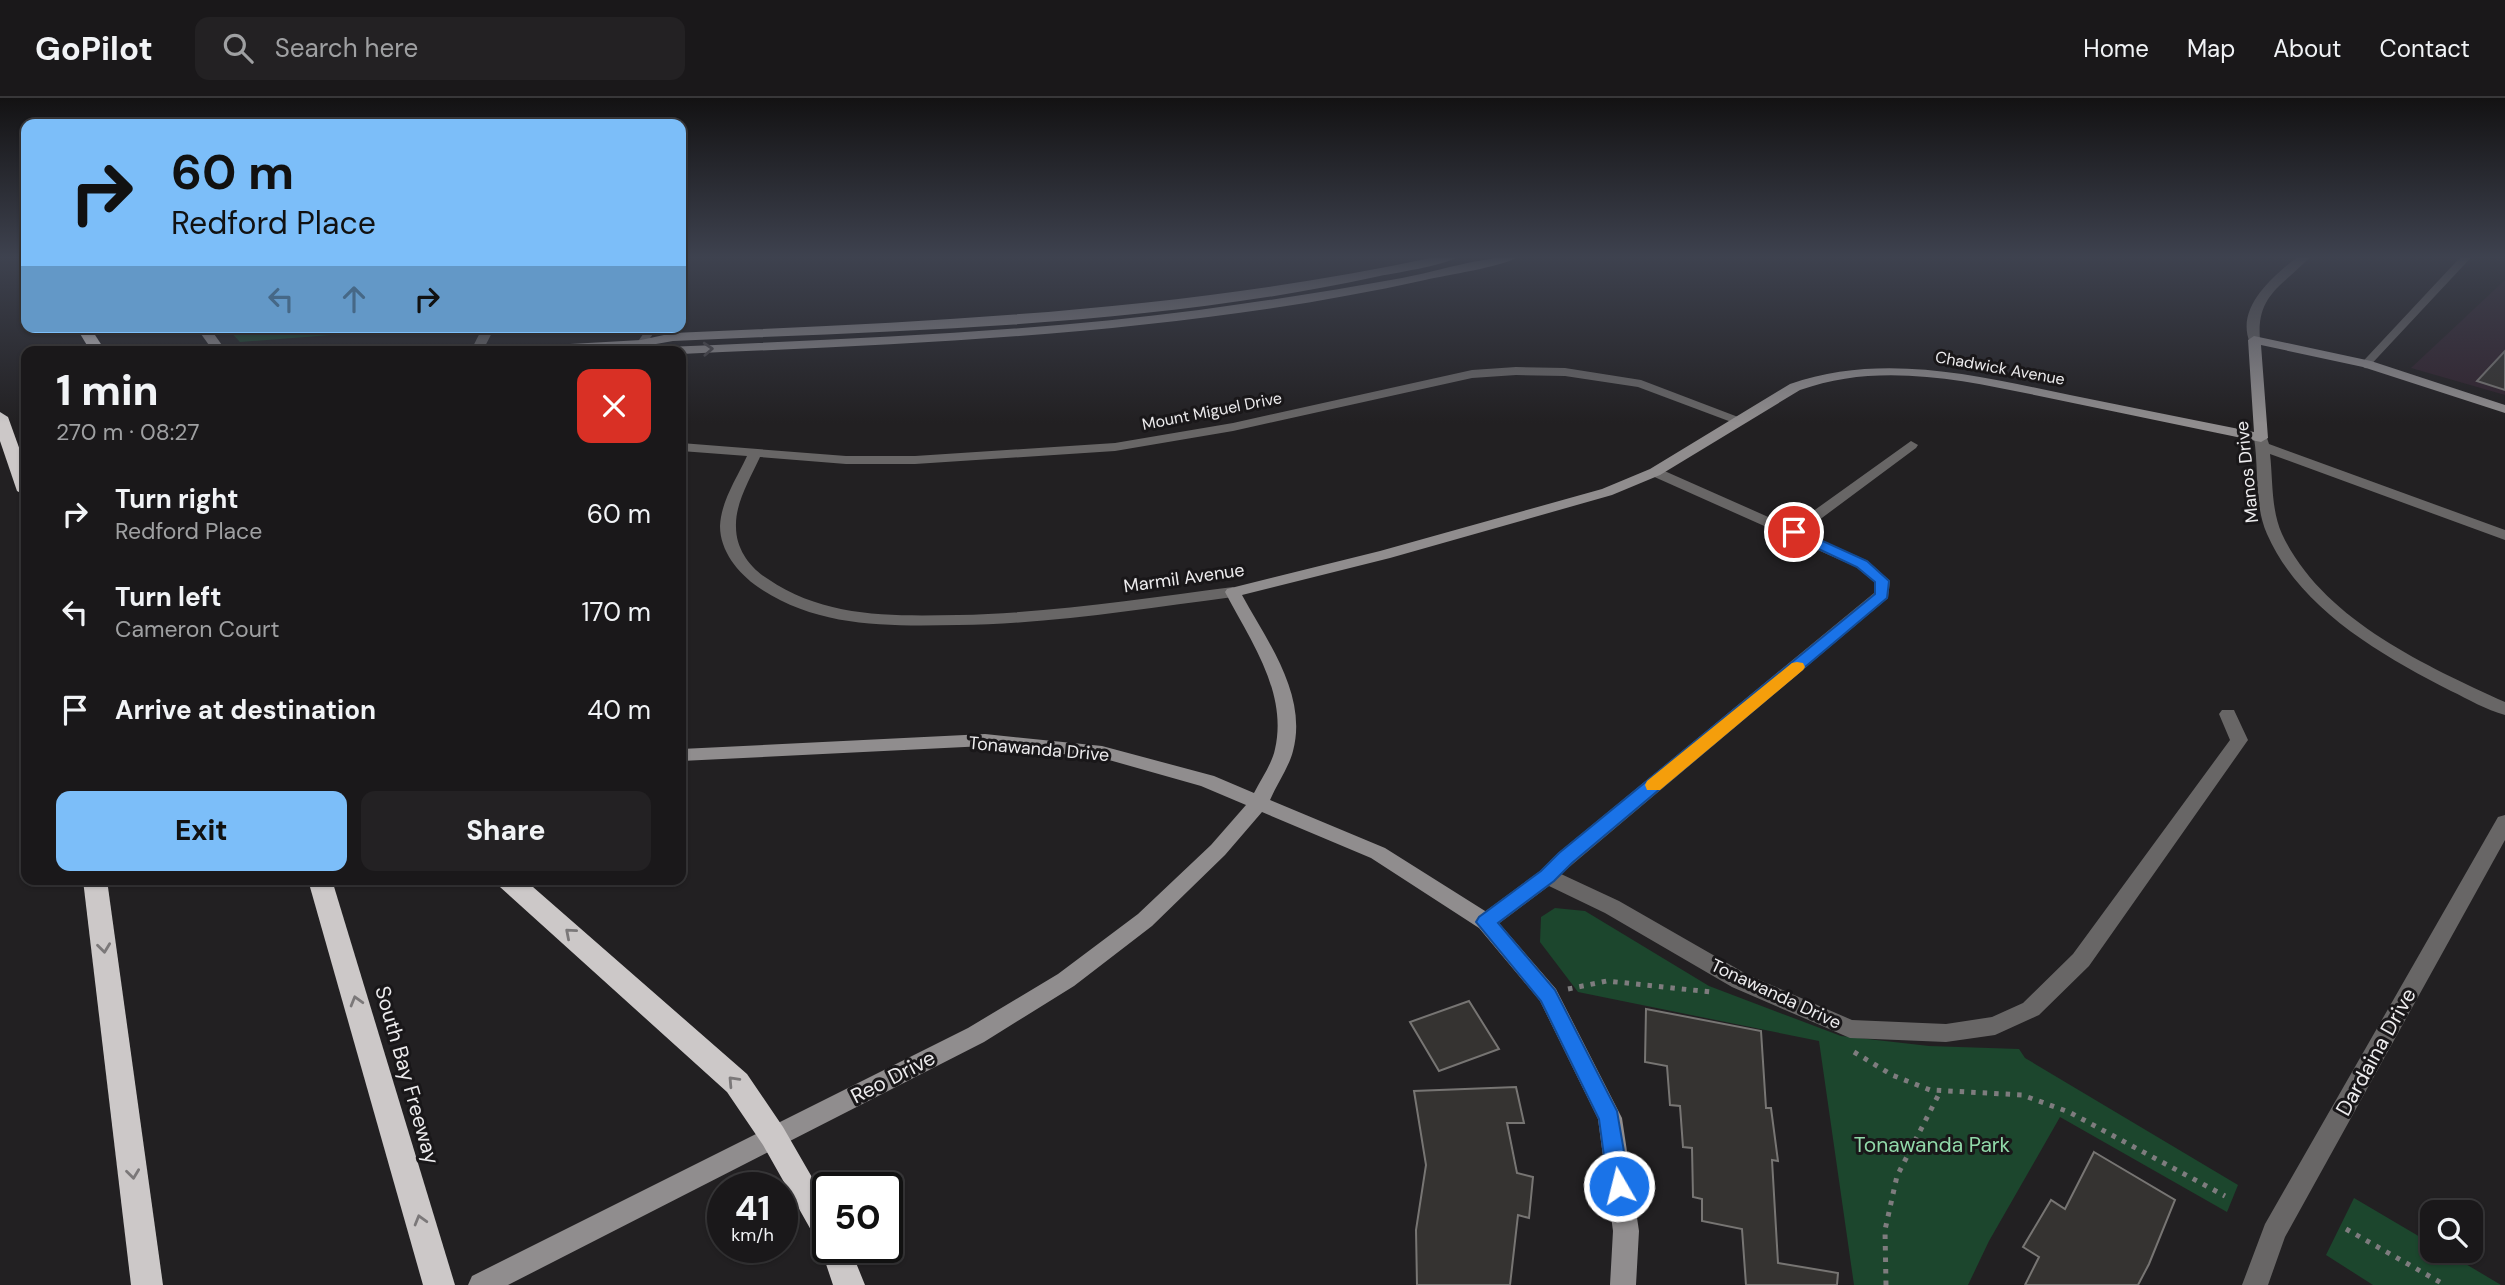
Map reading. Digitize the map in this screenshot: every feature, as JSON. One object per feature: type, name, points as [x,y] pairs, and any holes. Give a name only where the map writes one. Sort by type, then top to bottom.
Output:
[{"type":"highway","points":[[0,416],[21,477]]},
{"type":"highway","points":[[96,885],[147,1285]]},
{"type":"highway","name":"South Bay Freeway","points":[[321,885],[439,1285]]},
{"type":"highway","points":[[515,885],[737,1083],[773,1136],[812,1206]]},
{"type":"highway","points":[[841,1263],[849,1285]]},
{"type":"main road","points":[[606,346],[641,344],[673,337],[958,324],[1082,312]]},
{"type":"main road","points":[[686,350],[954,338],[1223,312]]},
{"type":"main road","points":[[2254,340],[2366,364],[2505,409]]},
{"type":"main road","name":"Manos Drive","points":[[2254,340],[2262,442]]},
{"type":"main road","points":[[641,344],[648,346]]},
{"type":"main road","name":"Chadwick Avenue","points":[[1739,420],[1796,387],[1812,381],[1851,373],[1915,372],[1961,376],[2262,442]]},
{"type":"main road","name":"Marmil Avenue","points":[[1233,592],[1394,552],[1584,499],[1655,472],[1739,420]]},
{"type":"main road","name":"Reo Drive","points":[[481,1285],[976,1035],[1066,980],[1145,920],[1218,850],[1259,803],[1283,751],[1288,716],[1274,671],[1233,592]]},
{"type":"main road","name":"Tonawanda Drive","points":[[686,755],[985,740],[1102,752],[1207,781],[1378,853],[1486,922],[1548,995],[1610,1118],[1626,1231],[1622,1285]]},
{"type":"street","name":"Manos Drive","points":[[2254,312],[2254,340]]},
{"type":"street","name":"Mount Miguel Drive","points":[[686,447],[846,460],[915,460],[1115,447],[1233,427],[1472,374],[1516,371],[1565,372],[1641,384],[1739,420]]},
{"type":"street","name":"Manos Drive","points":[[2262,442],[2273,531],[2290,562],[2328,606],[2406,660],[2505,709]]},
{"type":"street","name":"Chadwick Avenue","points":[[2262,442],[2505,535]]},
{"type":"street","points":[[1794,532],[1911,445]]},
{"type":"street","name":"Marmil Avenue","points":[[756,452],[728,516],[734,553],[750,575],[765,587],[783,597],[824,612],[885,621],[1019,619],[1233,592]]},
{"type":"street","points":[[1486,922],[1548,876],[1565,858],[1882,595],[1882,581],[1862,564],[1655,472]]},
{"type":"street","name":"Tonawanda Drive","points":[[1548,876],[1612,907],[1740,981],[1850,1028],[1946,1033],[1995,1026],[2031,1009],[2081,960],[2239,740],[2228,714]]},
{"type":"street","name":"Dardaina Drive","points":[[2255,1285],[2274,1232],[2505,822]]},
{"type":"lane","points":[[2366,364],[2414,312]]},
{"type":"lane","points":[[641,344],[649,333]]},
{"type":"path","points":[[1548,995],[1607,981],[1702,989],[1718,995]]},
{"type":"path","points":[[1848,1048],[1892,1075],[1940,1092],[1992,1092],[2022,1096],[2068,1112],[2225,1196]]},
{"type":"path","points":[[1886,1285],[1885,1230],[1897,1176],[1940,1092]]},
{"type":"path","points":[[2346,1229],[2445,1285]]},
{"type":"shaded area","points":[[2470,312],[2505,312],[2505,395],[2411,368]]},
{"type":"green space","points":[[232,333],[344,333],[344,334],[240,342]]},
{"type":"green space","name":"Tonawanda Park","points":[[1555,908],[1585,911],[1709,986],[1841,1036],[1929,1046],[2019,1049],[2025,1058],[2238,1185],[2227,1212],[2060,1117],[1989,1241],[1968,1285],[1854,1285],[1819,1041],[1578,992],[1540,942],[1541,917]]},
{"type":"green space","points":[[2354,1198],[2420,1237],[2420,1263],[2464,1263],[2501,1285],[2373,1285],[2326,1255]]},
{"type":"building","points":[[2505,351],[2505,390],[2477,381]]},
{"type":"building","points":[[1469,1001],[1499,1049],[1439,1071],[1410,1022]]},
{"type":"building","points":[[1646,1009],[1761,1031],[1766,1108],[1771,1108],[1778,1161],[1772,1160],[1778,1263],[1838,1273],[1837,1285],[1746,1285],[1742,1229],[1702,1221],[1702,1199],[1693,1197],[1692,1148],[1683,1147],[1680,1106],[1670,1105],[1667,1066],[1645,1062]]},
{"type":"building","points":[[1516,1087],[1524,1123],[1507,1123],[1517,1173],[1533,1177],[1529,1218],[1518,1215],[1510,1285],[1417,1285],[1416,1230],[1426,1165],[1414,1091]]},
{"type":"building","points":[[2094,1152],[2175,1200],[2149,1264],[2138,1285],[2025,1285],[2039,1257],[2023,1247],[2051,1200],[2065,1209]]},
{"type":"slow traffic","points":[[1654,785],[1797,667]]},
{"type":"route","points":[[1619,1186],[1610,1118],[1548,995],[1486,922],[1548,876],[1565,858],[1882,595],[1882,581],[1862,564],[1794,532]]}]
